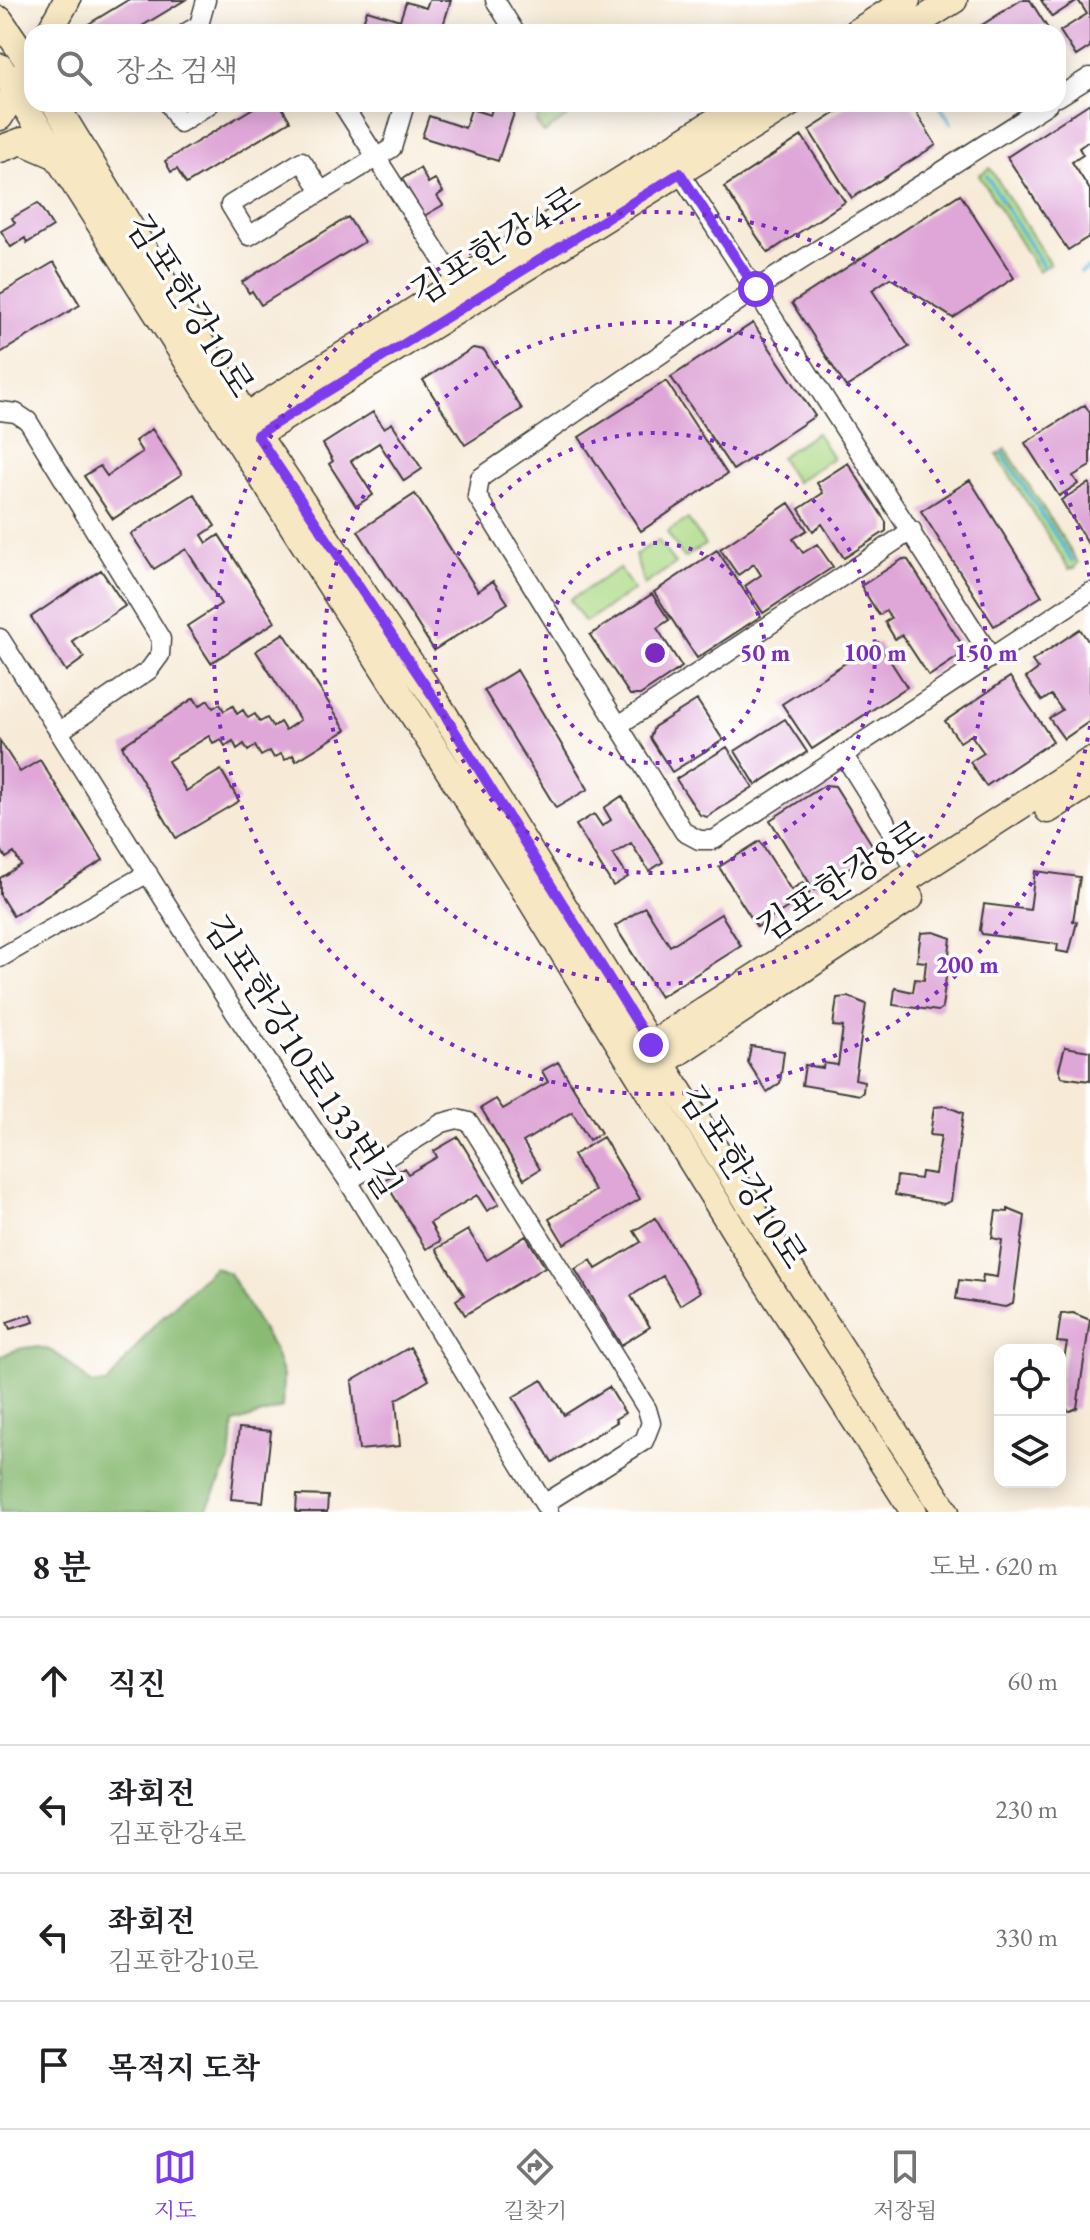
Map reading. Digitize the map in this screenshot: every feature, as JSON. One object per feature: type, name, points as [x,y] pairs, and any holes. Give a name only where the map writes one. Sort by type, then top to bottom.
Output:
[{"type":"street","points":[[54,24],[67,0]]},
{"type":"street","points":[[198,24],[206,0]]},
{"type":"street","points":[[495,0],[510,24]]},
{"type":"street","points":[[870,24],[907,0]]},
{"type":"street","points":[[916,24],[954,0]]},
{"type":"street","points":[[0,20],[24,54]]},
{"type":"street","name":"김포한강10로","points":[[0,67],[24,107]]},
{"type":"street","points":[[0,117],[24,76]]},
{"type":"street","points":[[1066,92],[1090,77]]},
{"type":"street","name":"김포한강10로","points":[[27,112],[52,154],[242,431],[436,701],[645,1061],[914,1512]]},
{"type":"street","name":"김포한강10로","points":[[60,112],[242,431]]},
{"type":"street","points":[[174,112],[180,123],[197,112]]},
{"type":"street","points":[[347,112],[457,283]]},
{"type":"street","points":[[321,191],[302,161],[230,205],[249,236],[392,148],[403,112]]},
{"type":"street","name":"김포한강4로","points":[[242,431],[457,283],[729,112]]},
{"type":"street","name":"김포한강4로","points":[[242,431],[680,173],[776,112]]},
{"type":"street","points":[[1035,112],[756,289],[480,478],[477,496],[684,832],[699,840],[714,840],[845,757],[1090,592]]},
{"type":"street","points":[[0,149],[22,141],[52,154]]},
{"type":"street","points":[[680,173],[991,657]]},
{"type":"street","points":[[0,411],[16,413],[28,421],[161,639],[160,655],[149,670],[60,731]]},
{"type":"street","points":[[619,725],[912,530]]},
{"type":"street","name":"김포한강10로133번길","points":[[0,638],[235,1013],[348,1181],[547,1508]]},
{"type":"street","points":[[845,757],[917,872]]},
{"type":"street","name":"김포한강8로","points":[[645,1061],[917,872],[1090,761]]},
{"type":"street","name":"김포한강8로","points":[[645,1061],[1090,783]]},
{"type":"street","points":[[0,958],[148,873]]},
{"type":"street","name":"김포한강10로","points":[[645,1061],[946,1512]]},
{"type":"street","points":[[348,1181],[442,1123],[457,1119],[469,1122],[647,1409],[651,1423],[644,1441],[547,1508]]},
{"type":"green space","points":[[540,112],[574,112],[544,133],[536,122]]},
{"type":"green space","points":[[990,168],[1050,264],[1045,267],[986,176],[1043,268],[1038,271],[979,175]]},
{"type":"green space","points":[[817,433],[833,458],[796,482],[780,457]]},
{"type":"green space","points":[[1006,449],[1078,563],[1074,568],[1069,569],[997,455],[1001,453],[1072,561],[1003,451]]},
{"type":"green space","points":[[688,519],[705,545],[684,558],[667,532]]},
{"type":"green space","points":[[658,540],[675,564],[644,585],[635,555]]},
{"type":"green space","points":[[619,568],[634,590],[585,622],[570,600]]},
{"type":"green space","points":[[214,1267],[229,1273],[274,1350],[283,1376],[282,1408],[234,1423],[230,1461],[205,1512],[0,1512],[0,1357],[15,1350],[40,1347],[60,1356],[91,1384],[107,1384],[154,1325]]},
{"type":"building","points":[[128,0],[185,0],[145,24],[89,24]]},
{"type":"building","points":[[429,0],[451,0],[444,24],[363,24],[367,10],[400,20],[406,2],[426,8]]},
{"type":"building","points":[[1021,0],[1030,0],[1045,24],[984,24]]},
{"type":"building","points":[[1041,0],[1078,0],[1052,17]]},
{"type":"building","points":[[1078,0],[1090,0],[1090,47],[1076,56],[1066,40],[1066,27],[1087,14]]},
{"type":"building","points":[[1090,103],[1090,140],[1079,148],[1083,155],[1072,162],[1090,190],[1090,236],[1068,250],[1007,157]]},
{"type":"building","points":[[247,112],[285,112],[290,121],[186,184],[177,169],[171,172],[165,161]]},
{"type":"building","points":[[470,112],[490,115],[491,112],[514,112],[498,161],[422,137],[429,116],[465,128]]},
{"type":"building","points":[[837,112],[916,112],[936,145],[852,198],[809,130]]},
{"type":"building","points":[[802,136],[845,202],[768,253],[724,187]]},
{"type":"building","points":[[420,168],[428,183],[435,179],[443,192],[437,196],[443,205],[424,216],[402,179]]},
{"type":"building","points":[[960,194],[1014,278],[953,318],[890,278],[872,290],[909,347],[846,387],[792,303]]},
{"type":"building","points":[[38,203],[53,227],[27,243],[25,238],[11,247],[1,231],[15,223],[12,218]]},
{"type":"building","points":[[348,217],[364,242],[261,305],[252,291],[249,293],[242,282]]},
{"type":"building","points":[[54,262],[80,305],[0,353],[0,294]]},
{"type":"building","points":[[753,323],[815,416],[733,470],[671,377]]},
{"type":"building","points":[[473,348],[484,350],[522,409],[465,445],[423,380]]},
{"type":"building","points":[[666,381],[727,474],[641,531],[579,437]]},
{"type":"building","points":[[1085,405],[1090,413],[1090,466],[1073,476],[1078,484],[1059,496],[1025,443]]},
{"type":"building","points":[[373,412],[384,428],[392,423],[422,469],[404,481],[379,443],[351,461],[373,495],[356,506],[329,464],[333,461],[323,444]]},
{"type":"building","points":[[152,429],[182,474],[113,519],[84,476],[100,466],[107,476],[142,452],[135,441]]},
{"type":"building","points":[[848,463],[886,522],[886,531],[844,558],[822,524],[813,531],[799,509],[823,493],[817,483]]},
{"type":"building","points":[[970,480],[1042,596],[994,626],[921,511]]},
{"type":"building","points":[[1090,484],[1090,547],[1061,500]]},
{"type":"building","points":[[194,494],[215,526],[202,535],[207,543],[219,535],[275,622],[211,663],[187,626],[221,604],[186,549],[154,569],[131,534]]},
{"type":"building","points":[[415,494],[478,591],[493,581],[508,603],[434,650],[358,531]]},
{"type":"building","points":[[789,503],[807,530],[793,539],[803,553],[817,544],[833,567],[763,613],[745,586],[761,575],[754,564],[738,575],[720,549]]},
{"type":"building","points":[[717,550],[761,616],[697,658],[654,592]]},
{"type":"building","points":[[903,559],[908,560],[963,646],[959,656],[929,676],[902,635],[895,639],[885,622],[891,618],[886,611],[879,615],[861,586]]},
{"type":"building","points":[[101,570],[125,606],[72,641],[84,658],[66,671],[31,617]]},
{"type":"building","points":[[652,594],[669,620],[657,628],[682,667],[640,695],[630,695],[590,635]]},
{"type":"building","points":[[1080,629],[1090,644],[1090,721],[1064,739],[1049,718],[1062,710],[1051,695],[1042,701],[1026,678],[1038,669],[1032,661]]},
{"type":"building","points":[[284,633],[346,730],[296,761],[293,755],[285,760],[281,754],[274,758],[270,751],[261,756],[255,746],[248,751],[244,744],[237,749],[233,741],[225,746],[221,739],[213,743],[209,736],[168,761],[186,791],[221,770],[239,801],[176,838],[122,746],[194,698],[199,706],[208,700],[213,708],[220,704],[224,711],[233,706],[237,714],[243,710],[248,718],[255,714],[260,722],[267,718],[273,727],[280,722],[285,730],[300,720],[256,651]]},
{"type":"building","points":[[878,642],[907,687],[812,749],[782,704]]},
{"type":"building","points":[[517,670],[588,789],[556,808],[484,690]]},
{"type":"building","points":[[1010,677],[1053,741],[986,786],[970,762],[984,753],[971,735],[960,742],[945,721]]},
{"type":"building","points":[[697,700],[723,740],[672,772],[650,738],[654,727]]},
{"type":"building","points":[[785,719],[807,752],[756,785],[735,751]]},
{"type":"building","points":[[0,741],[20,772],[40,760],[103,860],[13,916],[0,895],[0,878],[21,865],[14,853],[6,858],[0,848]]},
{"type":"building","points":[[727,747],[753,787],[707,817],[700,815],[676,779]]},
{"type":"building","points":[[825,785],[835,786],[876,851],[814,890],[770,820]]},
{"type":"building","points":[[622,796],[663,862],[649,871],[631,843],[613,854],[628,877],[613,886],[576,825],[594,814],[602,826],[611,820],[604,808]]},
{"type":"building","points":[[760,841],[791,890],[803,882],[810,893],[757,927],[719,867]]},
{"type":"building","points":[[1035,871],[1080,877],[1073,921],[1077,922],[1069,953],[1057,951],[1058,944],[982,934],[980,930],[984,904],[1030,910]]},
{"type":"building","points":[[645,907],[670,946],[721,914],[741,946],[660,997],[615,926]]},
{"type":"building","points":[[934,932],[951,938],[942,1008],[938,1011],[893,1005],[895,988],[913,992],[915,979],[924,980],[926,962],[917,961],[921,933]]},
{"type":"building","points":[[849,997],[866,1004],[855,1079],[864,1081],[863,1092],[860,1095],[802,1085],[805,1065],[823,1068],[824,1063],[838,1065],[843,1027],[833,1026],[837,998]]},
{"type":"building","points":[[751,1046],[784,1051],[780,1083],[767,1092],[748,1062]]},
{"type":"building","points":[[1065,1047],[1090,1051],[1090,1081],[1062,1077],[1059,1069]]},
{"type":"building","points":[[558,1062],[601,1133],[589,1140],[572,1112],[523,1142],[540,1169],[524,1179],[481,1108],[496,1099],[503,1109],[548,1082],[542,1071]]},
{"type":"building","points":[[946,1106],[963,1113],[951,1201],[944,1204],[895,1195],[897,1176],[920,1179],[921,1172],[935,1174],[941,1136],[930,1135],[934,1107]]},
{"type":"building","points":[[458,1137],[499,1204],[487,1211],[477,1195],[430,1223],[440,1241],[426,1249],[384,1180],[404,1168],[408,1174],[437,1157],[434,1151]]},
{"type":"building","points":[[603,1137],[640,1199],[564,1244],[549,1219],[595,1191],[573,1155]]},
{"type":"building","points":[[1008,1209],[1025,1216],[1013,1304],[1005,1307],[956,1299],[959,1280],[982,1283],[983,1275],[997,1277],[1002,1240],[992,1238],[996,1211],[1008,1212]]},
{"type":"building","points":[[655,1218],[700,1292],[680,1305],[663,1276],[631,1296],[650,1327],[621,1345],[575,1269],[591,1260],[596,1269],[641,1242],[634,1231]]},
{"type":"building","points":[[468,1230],[487,1260],[526,1236],[545,1267],[465,1315],[456,1300],[464,1295],[436,1249]]},
{"type":"building","points":[[1073,1313],[1090,1320],[1077,1408],[1070,1411],[1066,1410],[1067,1343],[1057,1342],[1061,1314]]},
{"type":"building","points":[[31,1314],[34,1322],[10,1329],[7,1322]]},
{"type":"building","points":[[410,1347],[429,1380],[396,1400],[400,1446],[359,1450],[352,1381]]},
{"type":"building","points":[[542,1380],[564,1415],[609,1387],[625,1413],[615,1419],[617,1422],[552,1462],[513,1397]]},
{"type":"building","points":[[239,1428],[271,1431],[263,1502],[231,1499]]},
{"type":"building","points":[[297,1495],[328,1496],[327,1512],[296,1512]]},
{"type":"waterway","points":[[944,112],[951,123]]},
{"type":"waterway","points":[[987,176],[1003,202]]},
{"type":"waterway","points":[[1007,209],[1044,267]]},
{"type":"waterway","points":[[1081,272],[1090,267]]},
{"type":"waterway","points":[[1002,453],[1072,561]]},
{"type":"route","points":[[651,1045],[356,577],[257,435],[680,173],[756,289]]}]
